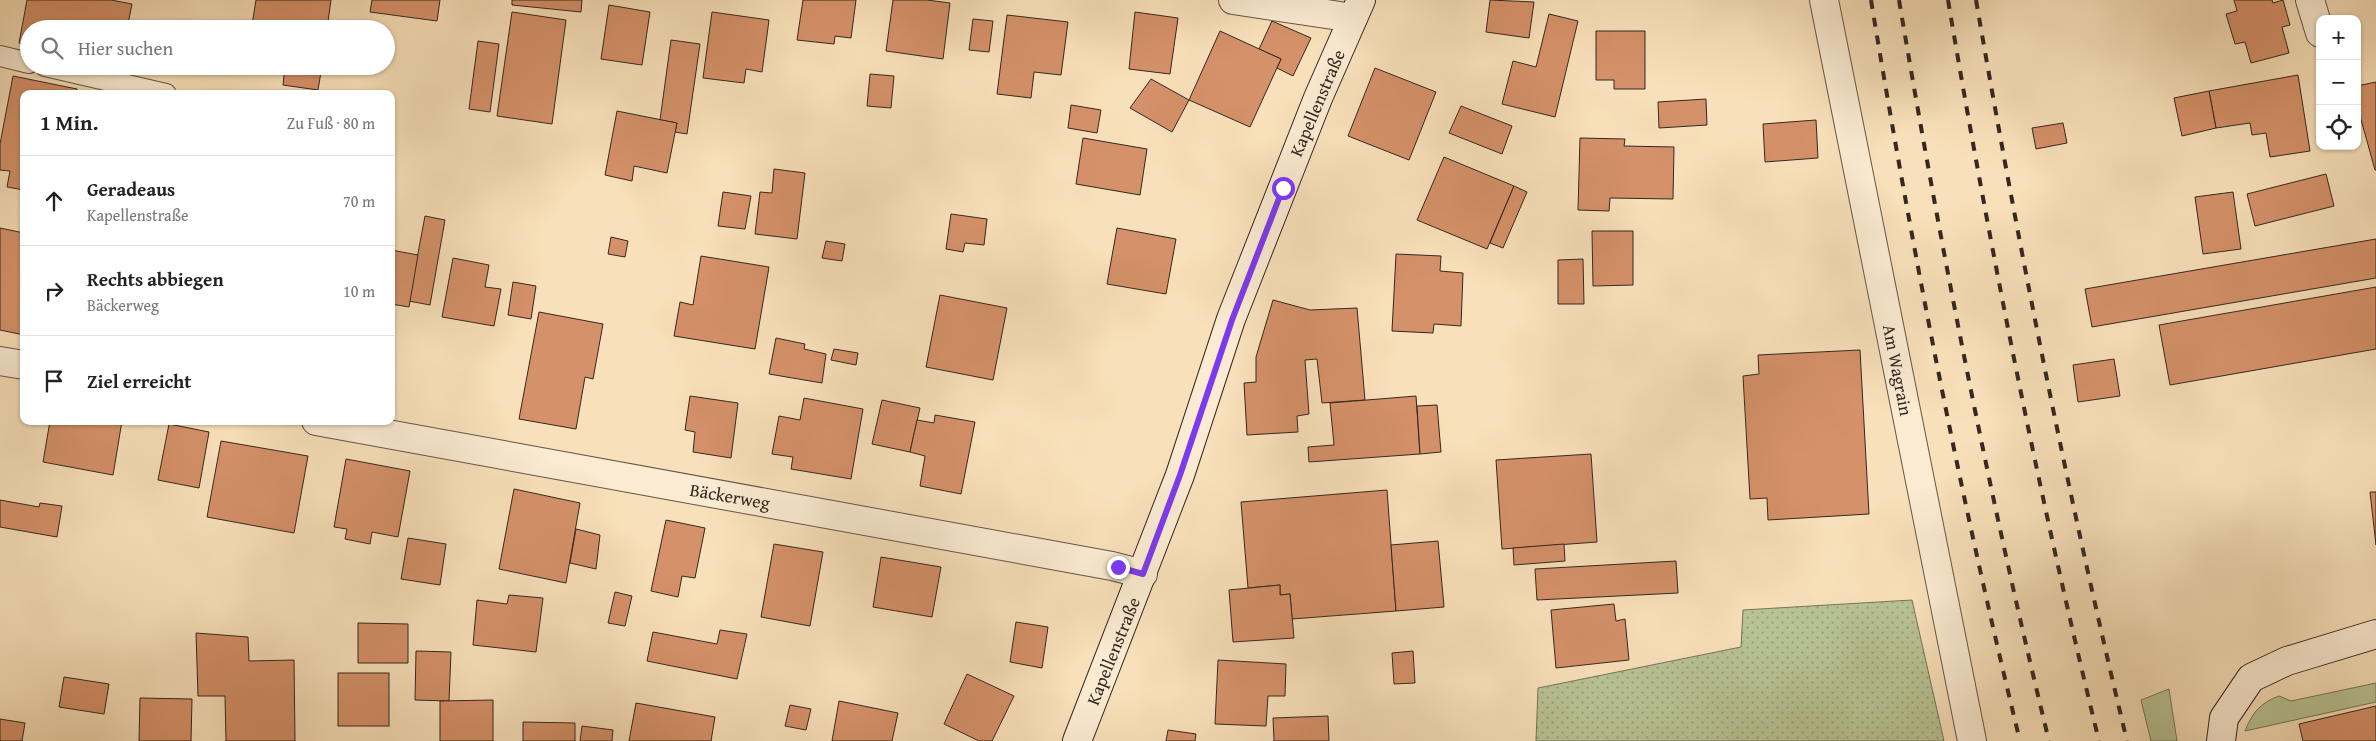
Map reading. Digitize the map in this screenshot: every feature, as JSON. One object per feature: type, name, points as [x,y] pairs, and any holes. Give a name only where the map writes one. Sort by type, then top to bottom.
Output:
[{"type":"street","points":[[1234,0],[1357,9]]},
{"type":"street","name":"Am Wagrain","points":[[1824,0],[1972,741]]},
{"type":"street","points":[[2310,0],[2316,20]]},
{"type":"street","name":"Kapellenstraße","points":[[1077,741],[1180,475],[1232,320],[1318,98],[1357,9]]},
{"type":"street","points":[[0,361],[20,364]]},
{"type":"street","name":"Bäckerweg","points":[[338,425],[1112,566],[1143,574]]},
{"type":"street","points":[[2221,741],[2224,718],[2251,678],[2287,661],[2376,634]]},
{"type":"lane","points":[[0,56],[20,61]]},
{"type":"lane","points":[[84,75],[149,90]]},
{"type":"green space","points":[[1912,600],[1944,741],[1536,741],[1538,688],[1741,647],[1743,610]]},
{"type":"green space","points":[[2376,683],[2376,702],[2245,731],[2258,709],[2279,696],[2291,701]]},
{"type":"green space","points":[[2169,689],[2177,741],[2151,741],[2141,700]]},
{"type":"building","points":[[27,0],[111,0],[132,4],[129,20],[23,20]]},
{"type":"building","points":[[256,0],[331,0],[328,20],[253,20]]},
{"type":"building","points":[[372,0],[440,0],[437,21],[370,12]]},
{"type":"building","points":[[512,0],[582,0],[581,12],[512,5]]},
{"type":"building","points":[[803,0],[856,0],[851,38],[835,36],[834,44],[797,40]]},
{"type":"building","points":[[893,0],[927,0],[950,3],[943,59],[886,51]]},
{"type":"building","points":[[1490,0],[1534,2],[1529,38],[1486,32]]},
{"type":"building","points":[[2234,0],[2272,0],[2273,3],[2283,0],[2290,25],[2282,27],[2289,53],[2251,63],[2245,42],[2235,44],[2226,14],[2237,11]]},
{"type":"building","points":[[609,5],[650,12],[642,65],[601,59]]},
{"type":"building","points":[[512,12],[566,20],[552,124],[497,116]]},
{"type":"building","points":[[712,12],[769,20],[762,72],[746,69],[744,83],[703,78]]},
{"type":"building","points":[[1135,12],[1178,18],[1170,74],[1129,69]]},
{"type":"building","points":[[1549,14],[1578,21],[1555,117],[1502,104],[1513,61],[1536,67]]},
{"type":"building","points":[[1007,15],[1068,22],[1061,75],[1034,72],[1031,98],[997,94]]},
{"type":"building","points":[[973,19],[993,21],[989,52],[969,50]]},
{"type":"building","points":[[1272,21],[1311,38],[1293,76],[1277,68],[1281,59],[1259,49]]},
{"type":"building","points":[[1220,31],[1281,59],[1250,127],[1189,100]]},
{"type":"building","points":[[1596,31],[1645,31],[1645,89],[1614,89],[1614,80],[1596,80]]},
{"type":"building","points":[[671,40],[700,44],[687,134],[675,132],[677,123],[660,120]]},
{"type":"building","points":[[478,41],[499,44],[490,112],[469,109]]},
{"type":"building","points":[[1375,68],[1436,92],[1409,160],[1348,136]]},
{"type":"building","points":[[870,74],[894,76],[891,108],[867,106]]},
{"type":"building","points":[[284,75],[320,75],[318,90],[283,85]]},
{"type":"building","points":[[2298,75],[2310,151],[2270,157],[2266,133],[2252,135],[2250,123],[2216,128],[2209,91]]},
{"type":"building","points":[[13,76],[77,89],[20,90],[20,189],[7,187],[10,171],[0,170],[0,144]]},
{"type":"building","points":[[1151,79],[1189,100],[1172,132],[1130,108]]},
{"type":"building","points":[[2376,82],[2376,170],[2361,119],[2361,85]]},
{"type":"building","points":[[2209,91],[2216,128],[2182,136],[2174,98]]},
{"type":"building","points":[[1706,99],[1707,125],[1659,128],[1658,102]]},
{"type":"building","points":[[1071,105],[1101,110],[1097,133],[1068,128]]},
{"type":"building","points":[[1461,106],[1512,126],[1502,154],[1449,133]]},
{"type":"building","points":[[617,111],[677,123],[667,173],[634,166],[632,181],[605,175]]},
{"type":"building","points":[[1816,120],[1818,158],[1765,162],[1763,124]]},
{"type":"building","points":[[2063,123],[2067,143],[2036,149],[2032,128]]},
{"type":"building","points":[[1083,138],[1147,149],[1140,195],[1076,184]]},
{"type":"building","points":[[1580,138],[1625,139],[1624,146],[1674,147],[1673,199],[1610,198],[1609,211],[1578,210]]},
{"type":"building","points":[[1444,157],[1514,186],[1487,249],[1417,220]]},
{"type":"building","points":[[774,169],[805,173],[797,239],[755,234],[760,192],[772,193]]},
{"type":"building","points":[[2326,174],[2334,206],[2255,226],[2247,194]]},
{"type":"building","points":[[1514,186],[1527,192],[1503,248],[1490,243]]},
{"type":"building","points":[[723,192],[751,196],[745,229],[718,226]]},
{"type":"building","points":[[2233,192],[2241,249],[2203,254],[2195,197]]},
{"type":"building","points":[[951,214],[987,219],[984,245],[965,243],[963,252],[946,249]]},
{"type":"building","points":[[425,216],[445,220],[430,305],[409,301]]},
{"type":"building","points":[[0,228],[20,232],[20,334],[0,330]]},
{"type":"building","points":[[1117,228],[1176,239],[1166,294],[1107,284]]},
{"type":"building","points":[[1592,231],[1633,231],[1633,285],[1593,286]]},
{"type":"building","points":[[611,237],[628,241],[625,257],[608,254]]},
{"type":"building","points":[[2376,239],[2376,278],[2092,327],[2085,289]]},
{"type":"building","points":[[826,241],[845,244],[842,261],[822,258]]},
{"type":"building","points":[[395,251],[418,255],[409,307],[395,305]]},
{"type":"building","points":[[1396,254],[1441,256],[1440,271],[1463,273],[1461,326],[1434,324],[1433,333],[1392,331]]},
{"type":"building","points":[[701,256],[769,267],[755,349],[674,336],[680,302],[693,305]]},
{"type":"building","points":[[453,258],[489,265],[485,287],[501,289],[494,326],[442,317]]},
{"type":"building","points":[[1583,259],[1584,304],[1558,304],[1558,260]]},
{"type":"building","points":[[513,282],[536,286],[531,319],[508,315]]},
{"type":"building","points":[[2376,287],[2376,349],[2170,385],[2159,325]]},
{"type":"building","points":[[940,295],[1007,308],[993,380],[926,367]]},
{"type":"building","points":[[1273,300],[1310,310],[1357,308],[1365,400],[1322,403],[1317,359],[1305,360],[1309,414],[1297,416],[1298,432],[1247,435],[1244,383],[1256,382],[1256,357]]},
{"type":"building","points":[[539,312],[603,324],[593,379],[585,377],[576,429],[519,419]]},
{"type":"building","points":[[776,338],[805,344],[804,349],[826,354],[822,383],[769,374]]},
{"type":"building","points":[[834,349],[858,353],[856,365],[831,360]]},
{"type":"building","points":[[1860,350],[1869,514],[1768,520],[1767,498],[1750,499],[1743,376],[1759,374],[1758,355]]},
{"type":"building","points":[[2114,359],[2120,396],[2078,402],[2073,365]]},
{"type":"building","points":[[690,396],[738,403],[731,458],[693,452],[695,432],[685,430]]},
{"type":"building","points":[[1416,396],[1420,454],[1309,462],[1308,447],[1334,445],[1330,403]]},
{"type":"building","points":[[804,398],[863,409],[851,479],[791,469],[793,457],[772,454],[779,416],[800,420]]},
{"type":"building","points":[[882,400],[920,408],[910,452],[872,444]]},
{"type":"building","points":[[1437,405],[1441,452],[1420,454],[1417,406]]},
{"type":"building","points":[[935,415],[975,422],[961,494],[920,486],[925,456],[910,452],[917,420],[934,423]]},
{"type":"building","points":[[49,425],[121,425],[113,475],[43,462]]},
{"type":"building","points":[[169,425],[209,432],[199,488],[158,480]]},
{"type":"building","points":[[221,441],[308,456],[294,533],[207,517]]},
{"type":"building","points":[[1591,454],[1597,542],[1502,549],[1496,460]]},
{"type":"building","points":[[346,459],[410,471],[398,537],[372,532],[370,544],[345,539],[347,529],[334,527]]},
{"type":"building","points":[[514,489],[580,503],[566,583],[499,569]]},
{"type":"building","points":[[1387,490],[1396,611],[1292,619],[1290,594],[1280,595],[1280,585],[1248,588],[1241,502]]},
{"type":"building","points":[[2370,492],[2376,492],[2376,545]]},
{"type":"building","points":[[0,500],[39,507],[40,503],[62,506],[57,537],[0,527]]},
{"type":"building","points":[[666,520],[705,528],[695,578],[682,576],[678,597],[651,591]]},
{"type":"building","points":[[576,529],[600,535],[596,569],[570,563]]},
{"type":"building","points":[[408,538],[446,544],[440,585],[401,579]]},
{"type":"building","points":[[1438,541],[1444,607],[1396,611],[1391,545]]},
{"type":"building","points":[[774,544],[823,552],[810,626],[761,617]]},
{"type":"building","points":[[1564,544],[1565,561],[1514,565],[1513,548]]},
{"type":"building","points":[[881,557],[941,567],[932,617],[873,607]]},
{"type":"building","points":[[1676,561],[1678,593],[1537,600],[1535,569]]},
{"type":"building","points":[[1280,585],[1280,595],[1290,594],[1294,638],[1233,642],[1229,590]]},
{"type":"building","points":[[615,592],[632,596],[625,626],[608,623]]},
{"type":"building","points":[[509,595],[543,598],[536,652],[473,645],[477,600],[507,604]]},
{"type":"building","points":[[1614,604],[1616,621],[1625,619],[1629,660],[1556,668],[1551,610]]},
{"type":"building","points":[[1016,622],[1048,627],[1042,668],[1010,662]]},
{"type":"building","points":[[358,623],[408,624],[408,663],[358,663]]},
{"type":"building","points":[[720,630],[747,634],[737,679],[647,661],[653,632],[717,644]]},
{"type":"building","points":[[196,633],[248,637],[249,661],[294,660],[295,741],[226,741],[225,696],[198,696]]},
{"type":"building","points":[[416,651],[451,652],[449,701],[415,700]]},
{"type":"building","points":[[1413,651],[1415,683],[1394,684],[1392,653]]},
{"type":"building","points":[[1218,660],[1286,664],[1285,696],[1268,696],[1266,726],[1215,724]]},
{"type":"building","points":[[338,673],[389,673],[389,726],[338,726]]},
{"type":"building","points":[[967,674],[1014,696],[992,741],[979,741],[944,724]]},
{"type":"building","points":[[64,677],[109,684],[104,714],[59,707]]},
{"type":"building","points":[[140,698],[192,699],[191,741],[139,741]]},
{"type":"building","points":[[493,700],[493,741],[440,741],[440,701]]},
{"type":"building","points":[[839,701],[898,713],[892,741],[832,741]]},
{"type":"building","points":[[636,703],[715,717],[711,741],[629,741]]},
{"type":"building","points":[[790,705],[811,709],[806,730],[785,726]]},
{"type":"building","points":[[2376,706],[2376,741],[2303,741],[2299,724]]},
{"type":"building","points":[[1328,716],[1329,741],[1274,741],[1273,718]]},
{"type":"building","points":[[0,719],[25,723],[22,741],[0,741]]},
{"type":"building","points":[[523,722],[575,723],[575,741],[523,741]]},
{"type":"building","points":[[582,726],[613,730],[612,741],[580,741]]},
{"type":"building","points":[[1168,730],[1196,734],[1195,741],[1166,741]]},
{"type":"railway","points":[[1871,0],[1938,372],[1977,557],[2020,741]]},
{"type":"railway","points":[[1899,0],[1967,372],[2006,557],[2049,741]]},
{"type":"railway","points":[[1948,0],[1998,279],[2056,557],[2099,741]]},
{"type":"railway","points":[[1976,0],[2009,186],[2046,372],[2105,649],[2127,741]]},
{"type":"route","points":[[1118,567],[1143,574],[1180,475],[1232,320],[1283,188]]}]
